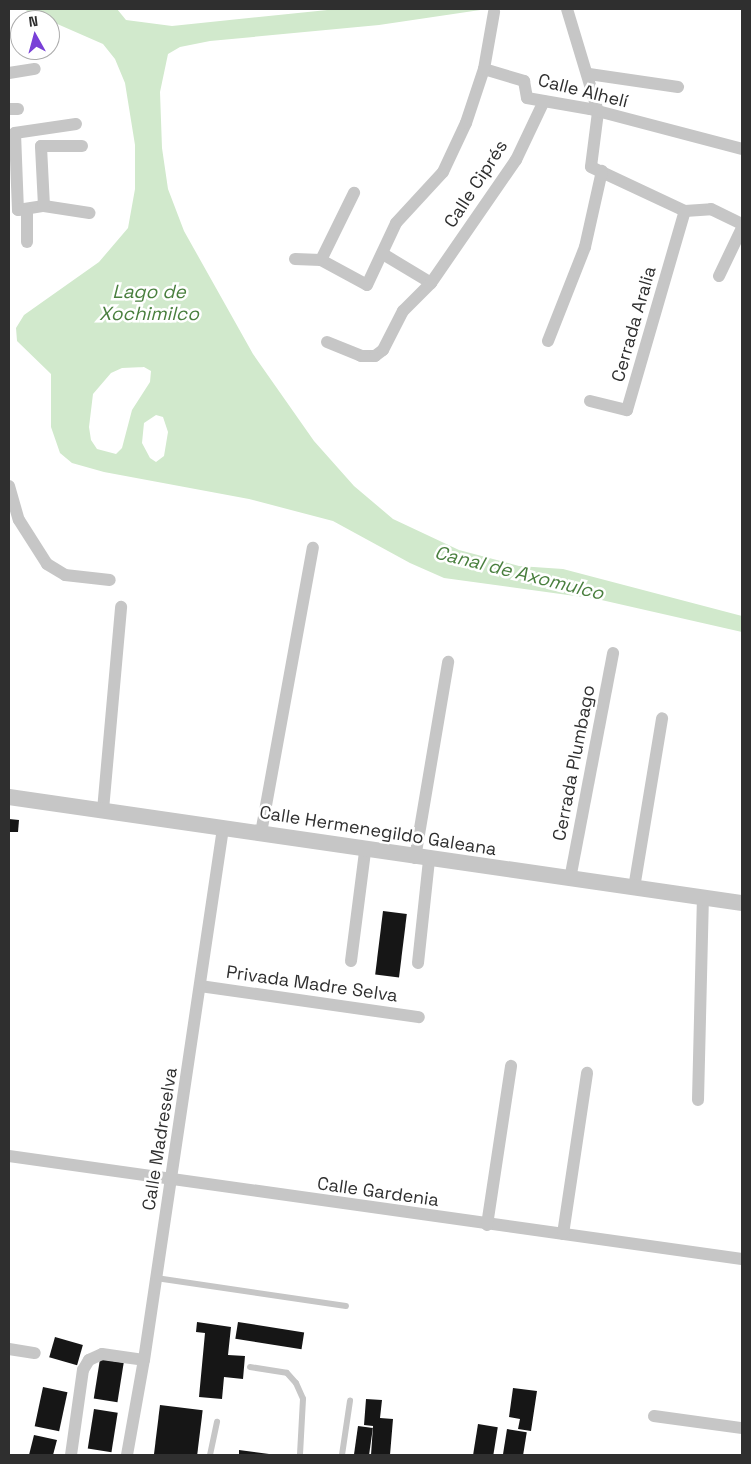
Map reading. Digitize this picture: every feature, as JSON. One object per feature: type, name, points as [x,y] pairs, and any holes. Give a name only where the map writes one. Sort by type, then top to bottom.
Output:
[{"type":"street","points":[[567,9],[589,74],[598,112],[591,167],[685,211],[711,209],[742,224]]},
{"type":"street","points":[[295,259],[321,260],[367,285],[396,224],[443,172],[466,123],[484,69],[494,12]]},
{"type":"street","points":[[9,73],[34,69]]},
{"type":"street","name":"Calle Alhelí","points":[[484,69],[524,81],[527,98],[598,112],[742,149]]},
{"type":"street","points":[[589,74],[678,87]]},
{"type":"street","name":"Calle Ciprés","points":[[327,342],[361,356],[375,356],[390,338],[403,311],[431,283],[516,160],[544,101]]},
{"type":"street","points":[[76,124],[15,134],[13,181],[18,210],[44,206],[89,213]]},
{"type":"street","points":[[44,206],[41,146],[82,146]]},
{"type":"street","points":[[548,341],[585,247],[602,171]]},
{"type":"street","points":[[321,260],[354,193]]},
{"type":"street","points":[[27,210],[27,242]]},
{"type":"street","name":"Cerrada Aralia","points":[[590,401],[627,410],[685,211]]},
{"type":"street","points":[[719,276],[742,228]]},
{"type":"street","points":[[383,254],[431,283]]},
{"type":"street","points":[[9,486],[10,503],[47,564],[65,575],[110,580]]},
{"type":"street","points":[[261,833],[313,548]]},
{"type":"street","points":[[103,810],[121,607]]},
{"type":"street","name":"Cerrada Plumbago","points":[[570,879],[613,653]]},
{"type":"street","points":[[418,962],[422,859],[448,662]]},
{"type":"street","points":[[634,888],[662,718]]},
{"type":"street","name":"Calle Hermenegildo Galeana","points":[[9,797],[261,833],[422,859],[742,903]]},
{"type":"street","name":"Calle Madreselva","points":[[127,1455],[144,1360],[224,828]]},
{"type":"street","points":[[351,961],[365,850]]},
{"type":"street","points":[[698,1100],[703,898]]},
{"type":"street","name":"Privada Madre Selva","points":[[200,986],[419,1017]]},
{"type":"street","points":[[487,1225],[511,1066]]},
{"type":"street","points":[[563,1234],[588,1073]]},
{"type":"street","name":"Calle Gardenia","points":[[9,1156],[171,1181],[742,1259]]},
{"type":"street","points":[[9,1349],[35,1353]]},
{"type":"street","points":[[70,1455],[83,1370],[89,1360],[102,1354],[144,1360]]},
{"type":"street","points":[[654,1416],[742,1428]]},
{"type":"lane","points":[[156,1278],[346,1306]]},
{"type":"lane","points":[[250,1368],[287,1373],[296,1383],[303,1399],[300,1455]]},
{"type":"lane","points":[[342,1455],[350,1401]]},
{"type":"lane","points":[[210,1455],[216,1422]]},
{"type":"water","name":"Lago de Xochimilco","points":[[23,9],[117,9],[126,20],[172,26],[337,9],[487,9],[379,25],[210,41],[180,47],[168,54],[160,92],[162,148],[168,189],[184,231],[253,354],[314,441],[354,486],[393,519],[459,550],[519,566],[563,569],[742,616],[742,632],[597,599],[444,578],[410,563],[333,521],[249,499],[104,472],[72,463],[60,453],[51,427],[51,374],[17,341],[16,328],[24,315],[99,262],[128,228],[135,189],[135,145],[125,83],[115,59],[103,44],[60,25],[60,10]],"holes":[[[144,367],[151,371],[150,382],[132,410],[122,448],[116,454],[97,449],[91,440],[89,427],[93,394],[111,373],[122,368]],[[156,415],[163,417],[168,432],[164,456],[156,462],[150,458],[142,443],[144,423]]]},
{"type":"building","points":[[9,819],[19,820],[18,832],[9,832]]},
{"type":"building","points":[[383,911],[407,914],[399,977],[375,975]]},
{"type":"building","points":[[197,1322],[231,1327],[228,1355],[245,1356],[243,1379],[224,1377],[222,1399],[199,1397],[205,1333],[196,1332]]},
{"type":"building","points":[[238,1322],[304,1332],[302,1349],[235,1339]]},
{"type":"building","points":[[55,1337],[83,1345],[77,1365],[49,1357]]},
{"type":"building","points":[[100,1359],[124,1363],[117,1402],[94,1399]]},
{"type":"building","points":[[43,1387],[67,1392],[59,1431],[35,1426]]},
{"type":"building","points":[[513,1388],[537,1391],[531,1431],[518,1429],[520,1419],[509,1417]]},
{"type":"building","points":[[366,1399],[382,1400],[380,1418],[393,1419],[390,1455],[371,1455],[373,1426],[364,1425]]},
{"type":"building","points":[[160,1405],[203,1410],[197,1455],[154,1455]]},
{"type":"building","points":[[94,1409],[118,1413],[111,1452],[88,1449]]},
{"type":"building","points":[[478,1424],[498,1427],[493,1455],[473,1455]]},
{"type":"building","points":[[358,1426],[373,1428],[369,1455],[354,1455]]},
{"type":"building","points":[[507,1429],[527,1432],[523,1455],[503,1455]]},
{"type":"building","points":[[34,1435],[57,1440],[53,1455],[29,1455]]},
{"type":"building","points":[[239,1450],[269,1454],[269,1455],[239,1455]]},
{"type":"water label","name":"Canal de Axomulco","points":[[519,573]]}]
